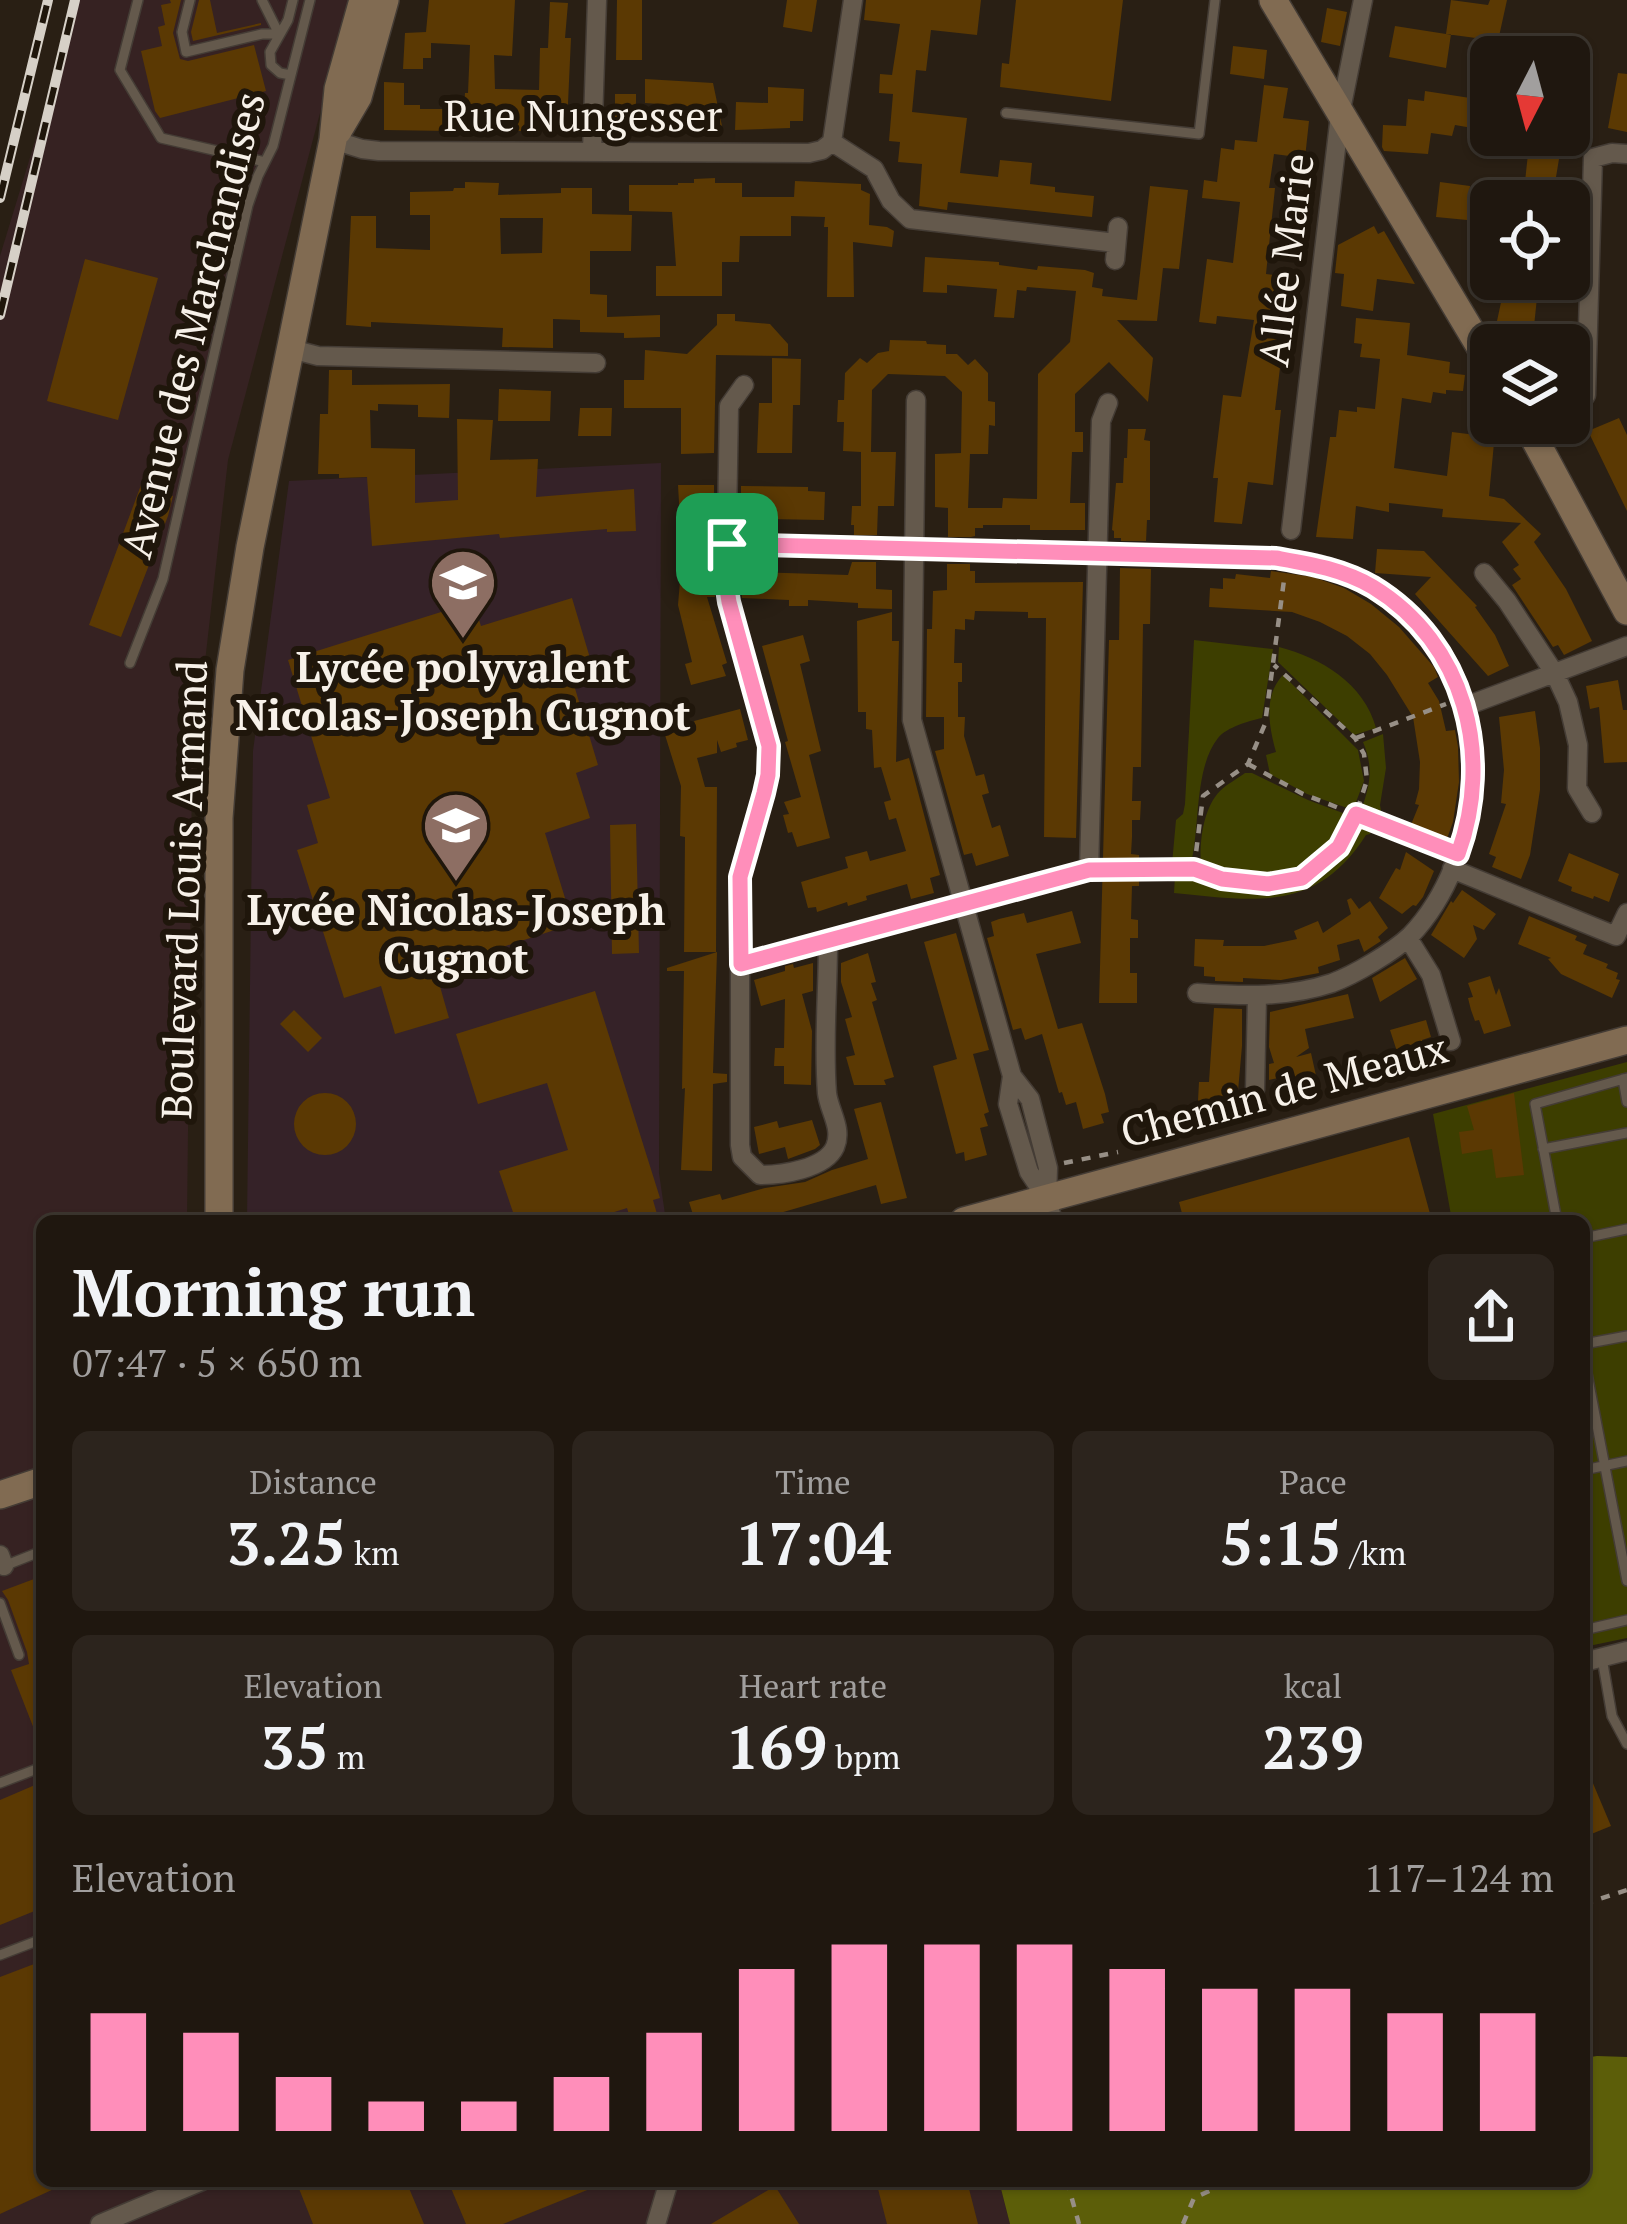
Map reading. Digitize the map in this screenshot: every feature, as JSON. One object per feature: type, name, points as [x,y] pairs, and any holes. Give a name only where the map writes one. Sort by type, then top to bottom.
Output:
[{"type":"main road","name":"Boulevard Louis Armand","points":[[219,1215],[219,818],[230,670],[250,547],[333,140],[338,89],[363,0]]},
{"type":"main road","name":"Boulevard Louis Armand","points":[[333,140],[358,97],[385,0]]},
{"type":"main road","points":[[1273,0],[1470,330]]},
{"type":"main road","points":[[1546,444],[1627,611]]},
{"type":"main road","name":"Chemin de Meaux","points":[[1011,1215],[1050,1210],[1627,1040]]},
{"type":"main road","points":[[0,1495],[36,1483]]},
{"type":"street","points":[[592,152],[597,0]]},
{"type":"street","points":[[853,0],[832,142],[874,170],[891,201],[910,219],[1116,243]]},
{"type":"street","name":"Allée Marie","points":[[1291,530],[1340,115],[1364,0]]},
{"type":"street","name":"Rue Nungesser","points":[[333,140],[380,151],[808,153],[822,151],[832,142]]},
{"type":"street","points":[[1588,324],[1593,158],[1627,154]]},
{"type":"street","points":[[291,349],[318,356],[596,363]]},
{"type":"street","points":[[744,385],[729,406],[726,582],[769,746],[768,775],[740,877],[740,1145],[742,1157],[760,1175],[823,1162],[834,1150],[839,1133],[827,1097],[828,942]]},
{"type":"street","points":[[916,400],[912,720],[1012,1076],[1008,1104],[1029,1172],[1050,1210]]},
{"type":"street","points":[[741,964],[1089,870],[1101,422],[1108,403]]},
{"type":"street","points":[[727,544],[1287,560],[1323,565],[1373,587],[1423,628],[1454,674],[1464,702],[1473,768],[1466,830],[1434,904],[1408,938],[1334,982],[1257,997],[1197,993]]},
{"type":"street","points":[[1484,573],[1555,674],[1568,701],[1578,745],[1577,788],[1592,813]]},
{"type":"street","points":[[1464,702],[1627,646]]},
{"type":"street","points":[[1455,861],[1616,936],[1627,913]]},
{"type":"street","points":[[1408,938],[1431,974],[1451,1041]]},
{"type":"street","points":[[1256,1090],[1257,997]]},
{"type":"street","points":[[1593,1659],[1627,1651]]},
{"type":"street","points":[[100,2224],[188,2187]]},
{"type":"street","points":[[656,2224],[667,2187]]},
{"type":"lane","points":[[138,0],[121,70],[161,138],[265,162]]},
{"type":"lane","points":[[190,0],[182,32],[186,52],[279,34]]},
{"type":"lane","points":[[262,0],[279,34]]},
{"type":"lane","points":[[291,75],[271,65],[270,52],[293,0]]},
{"type":"lane","name":"Avenue des Marchandises","points":[[130,663],[163,580],[248,205],[273,146],[310,0]]},
{"type":"lane","points":[[1006,113],[1199,134],[1215,0]]},
{"type":"lane","points":[[1556,1215],[1534,1104],[1625,1079],[1627,1102]]},
{"type":"lane","points":[[1543,1149],[1627,1133]]},
{"type":"lane","points":[[1590,1237],[1627,1228]]},
{"type":"lane","points":[[1590,1343],[1627,1336]]},
{"type":"lane","points":[[1590,1389],[1627,1580]]},
{"type":"lane","points":[[1590,1469],[1627,1461]]},
{"type":"lane","points":[[1,1564],[36,1553]]},
{"type":"lane","points":[[0,1603],[19,1655]]},
{"type":"lane","points":[[1590,1629],[1627,1620]]},
{"type":"lane","points":[[1593,1659],[1627,1744]]},
{"type":"lane","points":[[0,1783],[36,1769]]},
{"type":"lane","points":[[0,1955],[36,1941]]},
{"type":"path","points":[[1194,869],[1203,796],[1248,764],[1265,724],[1287,560]]},
{"type":"path","points":[[1089,870],[1194,869],[1222,879],[1268,884],[1302,878],[1339,847],[1367,780],[1364,754],[1355,738],[1274,664]]},
{"type":"path","points":[[1355,738],[1464,702]]},
{"type":"path","points":[[1248,764],[1303,794],[1455,861]]},
{"type":"path","points":[[1590,1902],[1627,1891]]},
{"type":"path","points":[[1069,2187],[1079,2224]]},
{"type":"path","points":[[1183,2224],[1195,2198],[1219,2187]]},
{"type":"shaded area","points":[[78,0],[350,0],[228,460],[192,776],[187,1215],[36,1215],[36,2187],[1001,2187],[1010,2224],[0,2224],[0,256]]},
{"type":"shaded area","name":"Lycée Nicolas-Joseph Cugnot","points":[[661,463],[659,1173],[665,1215],[247,1215],[253,751],[289,481]]},
{"type":"shaded area","points":[[1194,640],[1273,649],[1262,718],[1218,738],[1201,782],[1191,863],[1172,864],[1176,820],[1185,804]]},
{"type":"shaded area","points":[[1279,647],[1310,658],[1351,685],[1376,728],[1354,735],[1278,662]]},
{"type":"shaded area","points":[[1283,675],[1358,750],[1364,781],[1353,810],[1307,794],[1270,774],[1266,755],[1276,752],[1270,702]]},
{"type":"shaded area","points":[[1383,734],[1383,821],[1360,813],[1369,778],[1363,742]]},
{"type":"shaded area","points":[[1245,773],[1351,816],[1323,858],[1296,874],[1264,881],[1228,877],[1201,867],[1210,807],[1220,791]]},
{"type":"shaded area","points":[[1360,820],[1373,825],[1370,834],[1347,860],[1305,890],[1258,899],[1174,893],[1175,876],[1218,887],[1289,887],[1332,857]]},
{"type":"shaded area","points":[[1627,1062],[1627,1638],[1590,1646],[1590,1215],[1451,1215],[1433,1114]]},
{"type":"shaded area","points":[[1590,2057],[1627,2057],[1627,2224],[1010,2224],[1001,2187],[1590,2187]]},
{"type":"building","points":[[181,0],[173,33],[180,59],[254,45],[266,91],[160,118],[141,51],[162,46],[161,5]]},
{"type":"building","points":[[199,0],[210,0],[217,33],[261,25],[193,41]]},
{"type":"building","points":[[429,0],[515,0],[512,56],[494,55],[495,89],[539,90],[540,48],[548,48],[550,2],[568,3],[567,125],[539,125],[539,131],[494,131],[494,125],[463,125],[470,45],[431,43],[431,58],[423,58],[423,69],[403,69],[405,33],[426,32]]},
{"type":"building","points":[[617,0],[642,0],[642,60],[616,60]]},
{"type":"building","points":[[787,0],[817,0],[812,32],[783,27]]},
{"type":"building","points":[[866,0],[981,0],[977,35],[931,30],[926,71],[916,70],[912,112],[967,118],[960,173],[998,177],[1000,160],[1032,163],[1030,184],[1094,196],[1092,217],[948,202],[947,210],[919,206],[922,164],[898,162],[900,142],[889,141],[893,94],[879,93],[880,74],[892,75],[900,24],[864,20]]},
{"type":"building","points":[[1016,0],[1123,0],[1111,101],[1000,87],[1002,63],[1009,64]]},
{"type":"building","points":[[1451,0],[1488,5],[1490,0],[1507,0],[1499,36],[1451,35],[1446,68],[1389,57],[1395,26],[1446,34]]},
{"type":"building","points":[[1327,8],[1347,12],[1340,46],[1321,42]]},
{"type":"building","points":[[1233,46],[1267,50],[1264,79],[1230,74]]},
{"type":"building","points":[[1618,73],[1627,74],[1627,132],[1608,128]]},
{"type":"building","points":[[645,79],[713,83],[722,126],[673,126],[673,105],[645,103]]},
{"type":"building","points":[[384,82],[404,83],[404,105],[450,109],[449,131],[384,130]]},
{"type":"building","points":[[1264,85],[1288,88],[1283,118],[1309,121],[1305,158],[1274,154],[1269,188],[1275,188],[1266,274],[1290,277],[1278,359],[1275,410],[1281,410],[1273,485],[1248,482],[1242,524],[1214,522],[1218,478],[1213,478],[1223,395],[1241,397],[1254,320],[1217,316],[1216,324],[1199,322],[1207,259],[1233,263],[1240,202],[1202,198],[1204,180],[1217,182],[1221,148],[1234,150],[1235,140],[1257,142]]},
{"type":"building","points":[[768,87],[804,89],[803,121],[790,121],[790,128],[735,130],[736,102],[768,103]]},
{"type":"building","points":[[1425,91],[1470,98],[1470,128],[1455,125],[1452,136],[1431,133],[1428,154],[1384,151],[1383,125],[1406,126],[1408,99],[1424,101]]},
{"type":"building","points":[[615,94],[636,94],[636,126],[615,125]]},
{"type":"building","points":[[1528,156],[1560,156],[1556,180],[1525,180]]},
{"type":"building","points":[[715,178],[715,183],[742,183],[742,197],[794,197],[795,181],[861,184],[861,190],[870,194],[869,225],[894,231],[892,247],[853,242],[854,297],[827,297],[825,217],[791,216],[791,236],[740,236],[739,262],[722,262],[722,296],[656,296],[656,266],[676,266],[672,212],[629,211],[629,185],[678,185]]},
{"type":"building","points":[[465,182],[499,183],[498,195],[592,188],[592,214],[632,215],[631,251],[590,251],[590,294],[607,295],[607,317],[660,315],[660,337],[580,332],[580,320],[553,319],[553,348],[502,347],[503,328],[346,325],[351,216],[376,216],[376,248],[430,250],[430,215],[410,215],[410,192],[465,188]],"holes":[[[500,218],[543,218],[542,253],[501,254]]]},
{"type":"building","points":[[1440,182],[1470,186],[1467,220],[1436,217]]},
{"type":"building","points":[[1150,186],[1188,190],[1179,269],[1163,268],[1157,321],[1117,320],[1153,358],[1148,402],[1109,362],[1075,394],[1075,432],[1083,432],[1083,452],[1072,452],[1070,503],[1085,503],[1085,530],[983,525],[975,528],[975,536],[948,537],[948,508],[935,507],[935,454],[961,453],[962,392],[945,376],[888,374],[872,390],[871,452],[896,452],[894,506],[878,506],[877,535],[854,535],[852,506],[861,506],[861,452],[843,451],[844,422],[837,422],[838,400],[844,400],[845,373],[860,358],[867,363],[889,351],[890,340],[946,345],[946,354],[957,354],[968,365],[975,359],[988,373],[988,401],[995,402],[995,426],[989,425],[988,454],[970,454],[968,508],[1002,508],[1003,498],[1037,499],[1038,374],[1070,342],[1076,291],[1017,290],[1014,318],[994,317],[997,289],[947,285],[947,293],[923,292],[925,257],[1037,270],[1038,266],[1085,270],[1094,273],[1092,287],[1103,289],[1102,296],[1137,300]]},
{"type":"building","points":[[1374,226],[1378,234],[1384,231],[1415,284],[1377,279],[1373,311],[1341,306],[1344,274],[1335,273],[1338,245]]},
{"type":"building","points":[[85,259],[158,278],[118,420],[47,401]]},
{"type":"building","points":[[1502,300],[1537,300],[1534,324],[1497,321]]},
{"type":"building","points":[[717,314],[770,324],[788,344],[788,356],[716,355],[714,453],[681,454],[681,408],[624,408],[624,380],[644,380],[645,350],[687,354],[717,325]]},
{"type":"building","points":[[1356,318],[1410,323],[1407,355],[1450,362],[1449,373],[1465,375],[1463,391],[1433,392],[1431,403],[1402,398],[1394,468],[1447,476],[1452,432],[1470,434],[1470,444],[1494,444],[1489,496],[1504,499],[1541,534],[1534,542],[1566,589],[1592,641],[1564,655],[1558,645],[1553,647],[1512,585],[1521,579],[1513,569],[1519,565],[1502,542],[1521,523],[1442,517],[1443,509],[1389,503],[1389,512],[1356,506],[1353,539],[1316,537],[1330,437],[1336,437],[1339,410],[1375,409],[1380,359],[1360,357],[1362,344],[1354,343]]},
{"type":"building","points":[[772,358],[801,359],[792,453],[757,453],[759,403],[772,403]]},
{"type":"building","points":[[329,370],[352,370],[352,385],[450,384],[449,418],[418,417],[418,405],[378,404],[378,411],[370,410],[371,448],[415,449],[415,503],[458,500],[457,419],[493,420],[490,460],[538,459],[536,497],[634,489],[636,531],[500,538],[499,534],[372,546],[367,477],[318,474],[320,414],[328,414]]},
{"type":"building","points":[[499,389],[551,391],[550,421],[498,421]]},
{"type":"building","points":[[580,408],[612,408],[611,436],[578,436]]},
{"type":"building","points":[[1619,418],[1627,435],[1627,511],[1590,435],[1590,430]]},
{"type":"building","points":[[1128,429],[1146,429],[1144,440],[1150,441],[1146,541],[1121,541],[1112,530]]},
{"type":"building","points":[[141,485],[173,496],[121,637],[89,625]]},
{"type":"building","points":[[678,485],[714,485],[715,597],[707,597],[727,663],[722,665],[726,676],[691,685],[685,664],[692,662],[678,605],[680,581],[685,582],[686,520],[680,520]]},
{"type":"building","points":[[741,486],[808,487],[808,491],[825,492],[824,520],[741,514]]},
{"type":"building","points":[[1377,549],[1424,551],[1477,606],[1509,666],[1488,676],[1415,594],[1431,577],[1375,573]]},
{"type":"building","points":[[852,562],[876,562],[876,589],[892,590],[892,609],[808,600],[808,606],[789,606],[789,600],[742,598],[740,575],[848,575]]},
{"type":"building","points":[[947,564],[970,564],[975,583],[1083,582],[1076,838],[1044,837],[1046,618],[1028,618],[1028,612],[975,611],[974,620],[965,619],[965,630],[955,629],[954,663],[962,663],[958,717],[965,717],[964,736],[976,776],[984,774],[989,793],[982,795],[992,828],[1000,825],[1009,856],[976,866],[972,853],[964,855],[935,751],[944,749],[944,717],[926,717],[927,629],[932,629],[933,591],[947,590]]},
{"type":"building","points":[[1120,568],[1151,569],[1150,624],[1143,624],[1141,767],[1133,767],[1132,801],[1141,801],[1140,820],[1132,820],[1131,854],[1139,855],[1139,886],[1132,886],[1131,919],[1138,920],[1138,938],[1130,938],[1130,973],[1137,973],[1137,1003],[1099,1003],[1109,640],[1119,640]]},
{"type":"building","points":[[1271,571],[1313,577],[1344,588],[1399,627],[1434,667],[1438,677],[1428,683],[1439,701],[1446,731],[1455,730],[1458,747],[1459,782],[1444,847],[1408,832],[1419,805],[1415,804],[1420,762],[1413,717],[1370,654],[1347,636],[1292,612],[1209,607],[1210,588],[1223,589],[1223,578],[1235,579],[1236,574],[1270,578]]},
{"type":"building","points":[[572,598],[593,668],[571,675],[598,765],[576,773],[590,818],[545,833],[573,924],[435,969],[449,1018],[395,1034],[381,986],[344,998],[297,850],[318,843],[307,805],[330,798],[288,660],[473,602],[481,626]]},
{"type":"building","points":[[892,612],[892,641],[899,641],[896,762],[909,758],[940,875],[930,878],[934,893],[911,899],[907,884],[817,912],[816,907],[808,908],[801,882],[848,868],[845,857],[867,851],[870,861],[906,851],[896,818],[889,820],[884,802],[891,800],[881,767],[874,768],[866,712],[858,712],[857,621]]},
{"type":"building","points":[[803,635],[810,661],[800,664],[821,751],[809,755],[830,838],[797,847],[792,832],[788,833],[784,802],[801,797],[762,646]]},
{"type":"building","points":[[1618,680],[1623,710],[1627,710],[1627,762],[1604,763],[1599,707],[1590,709],[1586,686]]},
{"type":"building","points":[[740,709],[748,740],[721,752],[717,740],[717,753],[697,758],[705,787],[717,787],[716,952],[684,952],[681,786],[665,735],[696,727],[694,721]]},
{"type":"building","points":[[1535,711],[1540,790],[1530,855],[1521,879],[1492,867],[1496,857],[1489,854],[1506,804],[1501,803],[1504,770],[1499,717]]},
{"type":"building","points":[[636,824],[639,953],[612,954],[610,825]]},
{"type":"building","points":[[1406,852],[1434,871],[1423,897],[1402,914],[1379,898],[1396,868],[1400,870]]},
{"type":"building","points":[[1569,853],[1619,874],[1609,902],[1571,891],[1572,887],[1558,881]]},
{"type":"building","points":[[1462,890],[1496,914],[1484,930],[1473,925],[1477,939],[1464,958],[1431,935]]},
{"type":"building","points":[[1351,898],[1359,909],[1370,901],[1388,928],[1378,937],[1381,941],[1364,952],[1359,939],[1337,945],[1340,960],[1318,967],[1319,973],[1281,980],[1215,981],[1215,977],[1204,976],[1204,967],[1194,966],[1195,939],[1224,940],[1223,946],[1264,946],[1297,939],[1294,931],[1318,921],[1323,933],[1351,914],[1347,900]]},
{"type":"building","points":[[1072,911],[1081,943],[1036,954],[1058,1029],[1082,1023],[1105,1094],[1109,1112],[1101,1114],[1104,1123],[1083,1129],[1076,1102],[1066,1105],[1059,1093],[1042,1034],[1025,1040],[1021,1028],[1013,1030],[987,938],[994,936],[991,922],[999,919],[1024,913],[1027,923]]},
{"type":"building","points":[[1529,916],[1577,936],[1575,940],[1587,945],[1583,954],[1618,973],[1612,998],[1561,974],[1551,958],[1518,944]]},
{"type":"building","points":[[956,933],[989,1050],[973,1054],[989,1112],[984,1114],[988,1126],[980,1128],[987,1155],[965,1161],[964,1152],[956,1154],[933,1066],[957,1059],[924,942]]},
{"type":"building","points":[[717,952],[713,1073],[727,1074],[727,1082],[713,1084],[712,1171],[681,1170],[684,971],[667,968]]},
{"type":"building","points":[[868,953],[876,982],[871,983],[877,1000],[872,1002],[894,1077],[884,1080],[886,1085],[854,1085],[846,1057],[855,1055],[845,1019],[852,1017],[841,982],[841,963]]},
{"type":"building","points":[[1405,958],[1417,979],[1380,1002],[1372,978]]},
{"type":"building","points":[[813,963],[813,991],[802,994],[812,1031],[811,1085],[784,1084],[784,1066],[774,1066],[775,1048],[784,1048],[785,999],[761,1006],[754,980],[785,971],[785,966]]},
{"type":"building","points":[[1490,976],[1496,995],[1499,988],[1511,1026],[1484,1034],[1471,1010],[1468,983]]},
{"type":"building","points":[[595,991],[660,1198],[653,1200],[657,1215],[629,1215],[627,1208],[605,1215],[514,1215],[499,1171],[568,1150],[547,1083],[478,1104],[456,1034]]},
{"type":"building","points":[[1348,994],[1354,1018],[1305,1029],[1309,1048],[1296,1057],[1311,1053],[1319,1089],[1291,1096],[1287,1076],[1269,1080],[1269,1064],[1274,1063],[1269,1047],[1270,1012]]},
{"type":"building","points":[[1214,1008],[1242,1009],[1242,1046],[1233,1103],[1228,1103],[1228,1111],[1211,1114],[1212,1102],[1198,1101],[1199,1082],[1209,1082]]},
{"type":"building","points":[[294,1010],[322,1038],[308,1052],[280,1024]]},
{"type":"building","points":[[1426,1020],[1431,1037],[1422,1040],[1428,1059],[1402,1067],[1390,1030]]},
{"type":"building","points":[[325,1093],[347,1102],[356,1124],[347,1146],[325,1155],[303,1146],[294,1124],[303,1102]]},
{"type":"building","points":[[1514,1093],[1524,1175],[1496,1178],[1492,1149],[1462,1154],[1459,1132],[1474,1130],[1467,1106]]},
{"type":"building","points":[[881,1102],[907,1198],[881,1204],[876,1185],[774,1215],[693,1215],[689,1202],[720,1194],[722,1200],[805,1182],[868,1159],[854,1109]]},
{"type":"building","points":[[812,1120],[820,1145],[815,1149],[788,1159],[785,1147],[759,1154],[754,1127],[777,1121],[779,1128]]},
{"type":"building","points":[[1409,1137],[1430,1215],[1182,1215],[1179,1202]]},
{"type":"building","points":[[36,1578],[36,1734],[11,1670],[29,1664],[27,1652],[2,1591]]},
{"type":"building","points":[[1590,1776],[1611,1826],[1590,1835]]},
{"type":"building","points":[[36,1785],[36,1910],[0,1925],[0,1800]]},
{"type":"building","points":[[36,1963],[36,2187],[58,2187],[0,2214],[0,1977]]},
{"type":"building","points":[[298,2187],[409,2187],[424,2224],[313,2224]]},
{"type":"building","points":[[451,2187],[595,2187],[503,2224],[466,2224]]},
{"type":"building","points":[[776,2187],[799,2224],[711,2224]]},
{"type":"building","points":[[878,2187],[969,2187],[978,2224],[887,2224]]},
{"type":"railway","points":[[0,198],[48,0]]},
{"type":"railway","points":[[0,315],[75,0]]},
{"type":"place","name":"Lycée polyvalent Nicolas-Joseph Cugnot","points":[[463,641]]},
{"type":"place","name":"Lycée Nicolas-Joseph Cugnot","points":[[456,884]]},
{"type":"route","points":[[727,544],[1276,558],[1323,565],[1373,587],[1423,628],[1454,674],[1466,706],[1473,768],[1466,830],[1458,854],[1356,814],[1339,847],[1302,878],[1268,884],[1222,879],[1194,869],[1089,870],[741,964],[740,877],[768,775],[769,746],[729,602],[727,544]]}]
